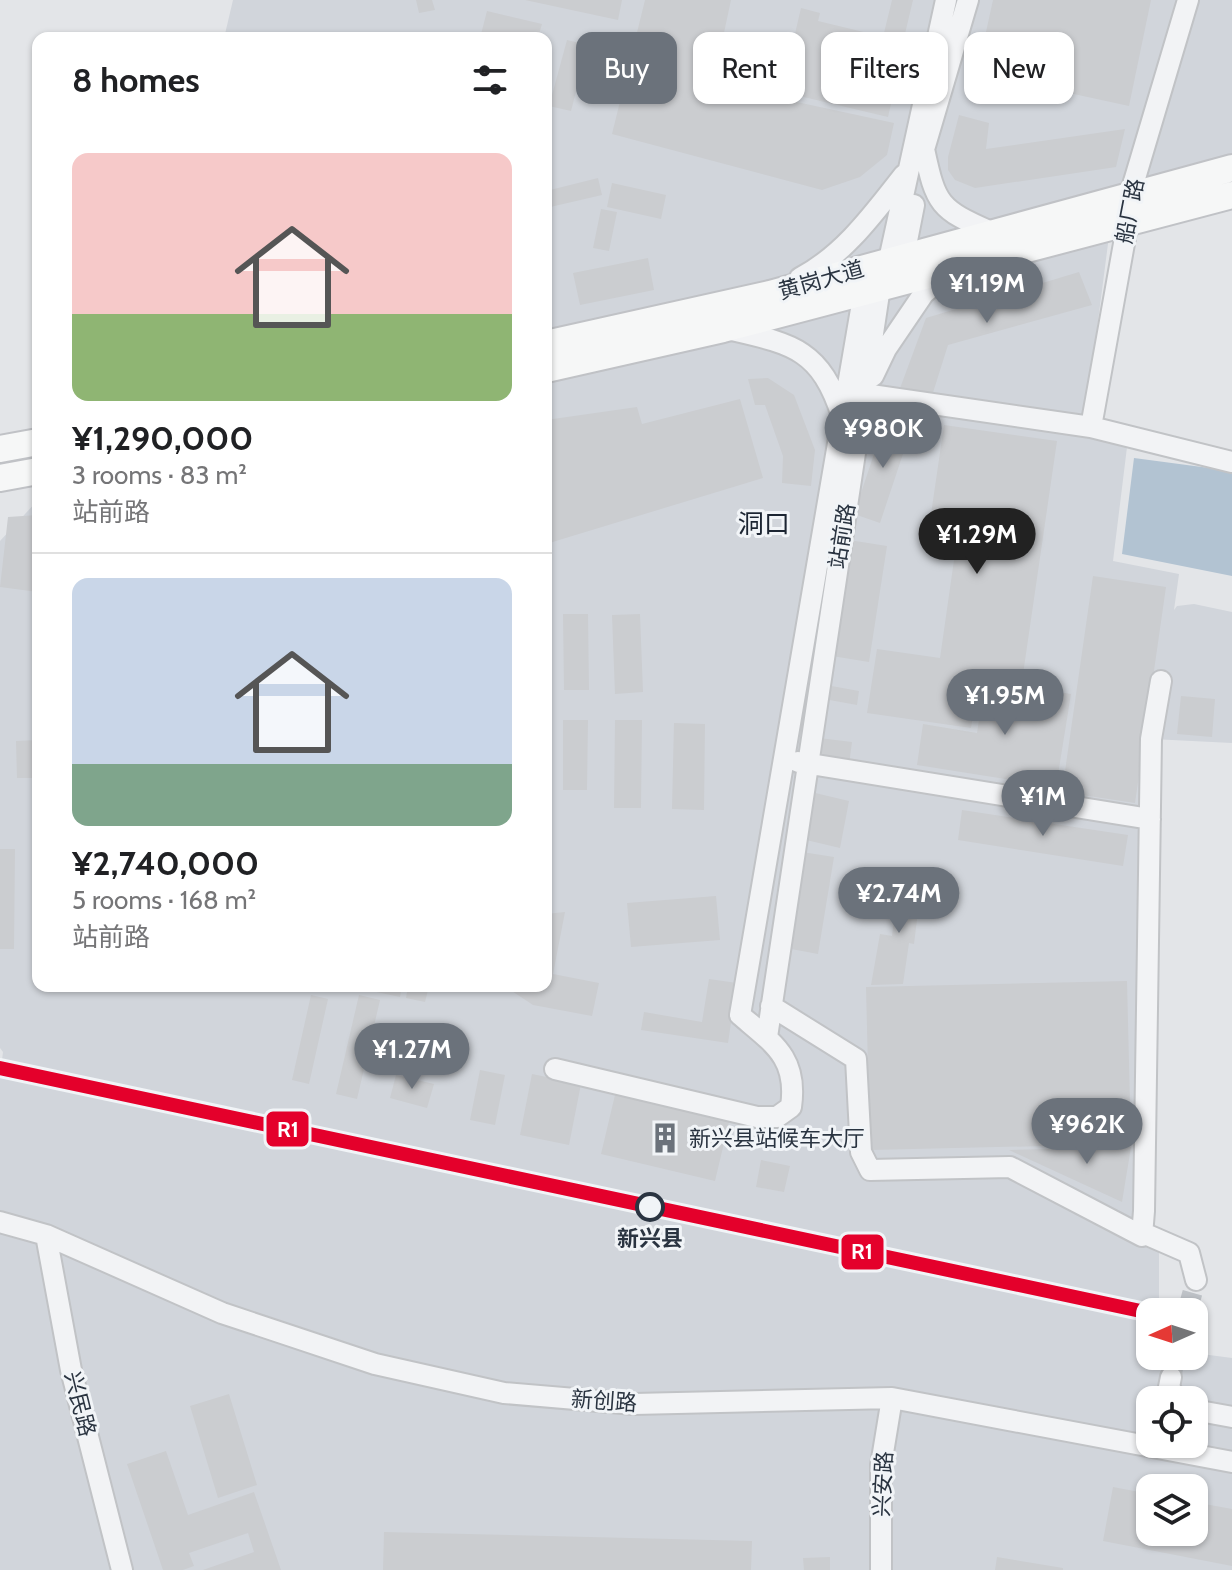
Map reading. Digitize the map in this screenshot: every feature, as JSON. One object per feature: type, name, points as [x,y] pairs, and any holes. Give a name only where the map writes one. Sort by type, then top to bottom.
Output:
[{"type":"main road","name":"黄岗大道","points":[[552,343],[770,294],[1232,168]]},
{"type":"main road","name":"黄岗大道","points":[[552,368],[723,329],[1232,195]]},
{"type":"main road","points":[[0,449],[32,443]]},
{"type":"main road","points":[[0,478],[32,472]]},
{"type":"street","name":"站前路","points":[[897,258],[907,172],[946,0]]},
{"type":"street","name":"站前路","points":[[767,1037],[740,1015],[843,420],[872,290],[897,258],[924,149],[968,0]]},
{"type":"street","name":"船厂路","points":[[1091,427],[1128,222],[1130,195],[1188,0]]},
{"type":"street","points":[[924,149],[933,192],[948,212],[991,232]]},
{"type":"street","points":[[770,294],[823,265],[865,223],[907,172]]},
{"type":"street","points":[[954,268],[924,293],[886,349],[864,394],[1091,427],[1232,462]]},
{"type":"street","name":"站前路","points":[[767,1037],[864,394],[872,290]]},
{"type":"street","points":[[723,329],[772,339],[791,346],[809,359],[833,387],[843,420]]},
{"type":"street","points":[[1143,1233],[1151,739],[1161,681]]},
{"type":"street","points":[[782,759],[1150,819]]},
{"type":"street","points":[[771,1006],[856,1059],[861,1152],[870,1170],[1010,1167],[1138,1235],[1142,1236],[1143,1233]]},
{"type":"street","points":[[555,1069],[757,1117],[777,1117],[791,1107],[794,1085],[790,1067],[767,1037]]},
{"type":"street","name":"新创路","points":[[0,1222],[46,1235],[222,1313],[375,1364],[504,1393],[634,1404],[892,1398],[1232,1462]]},
{"type":"street","points":[[1143,1233],[1189,1253],[1196,1280]]},
{"type":"street","name":"兴民路","points":[[46,1235],[71,1370],[122,1570]]},
{"type":"street","points":[[1169,1386],[1171,1377]]},
{"type":"street","name":"兴安路","points":[[881,1570],[881,1465],[892,1398]]},
{"type":"street","points":[[1208,1413],[1232,1417]]},
{"type":"shaded area","points":[[233,0],[1232,0],[1232,203],[1109,236],[1084,429],[1128,439],[1113,561],[1179,574],[1174,610],[1177,606],[1194,604],[1232,612],[1232,743],[1152,739],[1144,1211],[1159,1232],[1159,1298],[1136,1298],[1136,1370],[1208,1370],[1208,1355],[1232,1358],[1232,1570],[0,1570],[0,1076],[3,1052],[0,1048],[0,541],[32,506],[32,992],[552,992],[552,32],[225,32]]},
{"type":"water","points":[[1134,458],[1232,471],[1232,576],[1122,554]]},
{"type":"building","points":[[416,0],[432,0],[435,10],[419,13]]},
{"type":"building","points":[[525,0],[622,0],[618,20]]},
{"type":"building","points":[[645,0],[731,0],[724,32],[693,32],[693,104],[805,104],[894,123],[887,155],[860,177],[822,190],[612,134],[619,104],[677,104],[677,32],[637,32]]},
{"type":"building","points":[[892,0],[913,0],[905,32],[884,32]]},
{"type":"building","points":[[993,0],[1151,0],[1129,106],[1074,94],[1074,32],[986,32]]},
{"type":"building","points":[[801,8],[820,13],[818,21],[864,32],[821,32],[821,101],[805,97],[805,32],[795,32]]},
{"type":"building","points":[[487,11],[542,24],[540,32],[482,32]]},
{"type":"building","points":[[567,40],[576,42],[576,92],[571,111],[552,107],[552,95]]},
{"type":"building","points":[[833,104],[891,104],[888,117]]},
{"type":"building","points":[[959,115],[989,123],[986,149],[1125,129],[1116,167],[975,188],[955,180],[948,170],[948,157]]},
{"type":"building","points":[[598,178],[602,195],[552,207],[552,190]]},
{"type":"building","points":[[612,183],[666,195],[661,219],[607,207]]},
{"type":"building","points":[[601,209],[617,212],[609,251],[593,248]]},
{"type":"building","points":[[648,258],[654,290],[580,305],[573,273]]},
{"type":"building","points":[[1079,272],[1092,305],[948,345],[931,399],[899,391],[926,318]]},
{"type":"building","points":[[768,378],[794,395],[815,450],[811,486],[782,483],[783,456],[765,405],[755,405],[748,379]]},
{"type":"building","points":[[740,399],[763,478],[552,542],[552,419],[637,407],[642,424]]},
{"type":"building","points":[[886,418],[912,427],[880,523],[854,514]]},
{"type":"building","points":[[944,425],[1057,441],[1022,681],[979,675],[971,728],[867,713],[877,649],[940,658],[958,532],[929,528]]},
{"type":"building","points":[[32,515],[32,591],[0,587],[8,517]]},
{"type":"building","points":[[849,540],[887,546],[869,662],[832,656]]},
{"type":"building","points":[[1093,576],[1166,587],[1135,803],[1062,792]]},
{"type":"building","points":[[563,614],[588,614],[589,690],[564,690]]},
{"type":"building","points":[[640,614],[643,692],[615,694],[612,615]]},
{"type":"building","points":[[985,680],[1071,694],[1056,787],[917,765],[923,724],[977,733]]},
{"type":"building","points":[[826,685],[859,691],[857,705],[824,699]]},
{"type":"building","points":[[1181,696],[1215,699],[1212,737],[1177,734]]},
{"type":"building","points":[[563,720],[588,720],[587,790],[563,790]]},
{"type":"building","points":[[615,720],[642,720],[641,808],[614,808]]},
{"type":"building","points":[[674,723],[705,724],[704,810],[672,809]]},
{"type":"building","points":[[819,738],[852,742],[849,765],[816,760]]},
{"type":"building","points":[[32,740],[32,778],[17,778],[16,741]]},
{"type":"building","points":[[811,792],[849,801],[840,848],[802,839]]},
{"type":"building","points":[[962,810],[1128,835],[1123,866],[958,840]]},
{"type":"building","points":[[0,849],[15,849],[14,949],[0,949]]},
{"type":"building","points":[[802,852],[834,857],[818,954],[786,948]]},
{"type":"building","points":[[899,876],[922,879],[914,944],[909,943],[903,984],[871,985],[880,934],[892,936]]},
{"type":"building","points":[[716,896],[720,940],[631,947],[627,903]]},
{"type":"building","points":[[565,912],[553,974],[599,983],[592,1016],[533,1005],[513,992],[552,992],[552,913]]},
{"type":"building","points":[[709,979],[737,983],[728,1043],[641,1030],[644,1012],[702,1022]]},
{"type":"building","points":[[1127,981],[1131,1144],[870,1150],[866,987]]},
{"type":"building","points":[[376,992],[401,992],[400,997]]},
{"type":"building","points":[[407,992],[428,992],[425,1002],[406,998]]},
{"type":"building","points":[[311,995],[328,999],[309,1084],[292,1080]]},
{"type":"building","points":[[359,995],[380,1000],[357,1099],[336,1094]]},
{"type":"building","points":[[480,1070],[505,1075],[495,1125],[470,1120]]},
{"type":"building","points":[[532,1074],[581,1084],[569,1145],[520,1135]]},
{"type":"building","points":[[396,1075],[434,1084],[427,1108],[390,1098]]},
{"type":"building","name":"新兴县站候车大厅","points":[[615,1095],[729,1122],[715,1181],[601,1154]]},
{"type":"building","points":[[1131,1147],[1122,1202],[1009,1150]]},
{"type":"building","points":[[761,1160],[790,1166],[784,1192],[756,1187]]},
{"type":"building","points":[[229,1394],[257,1485],[218,1498],[190,1406]]},
{"type":"building","points":[[166,1451],[188,1515],[254,1492],[281,1570],[203,1570],[254,1552],[248,1533],[189,1553],[194,1566],[183,1570],[163,1570],[127,1464]]},
{"type":"building","points":[[1113,1487],[1136,1491],[1136,1546],[1208,1546],[1208,1505],[1232,1509],[1232,1566],[1103,1541]]},
{"type":"building","points":[[384,1532],[752,1541],[751,1570],[383,1570]]},
{"type":"building","points":[[830,1557],[830,1570],[804,1570],[803,1558]]},
{"type":"building","points":[[997,1557],[1063,1568],[1063,1570],[995,1570]]},
{"type":"tunnel","points":[[1191,1298],[1196,1280]]},
{"type":"tunnel","points":[[1171,1377],[1173,1370]]},
{"type":"transit line","name":"R1","points":[[0,1068],[1136,1310]]},
{"type":"place","name":"新兴县站候车大厅","points":[[665,1138]]},
{"type":"place","name":"新兴县","points":[[650,1207]]},
{"type":"district","name":"洞口","points":[[764,524]]}]
